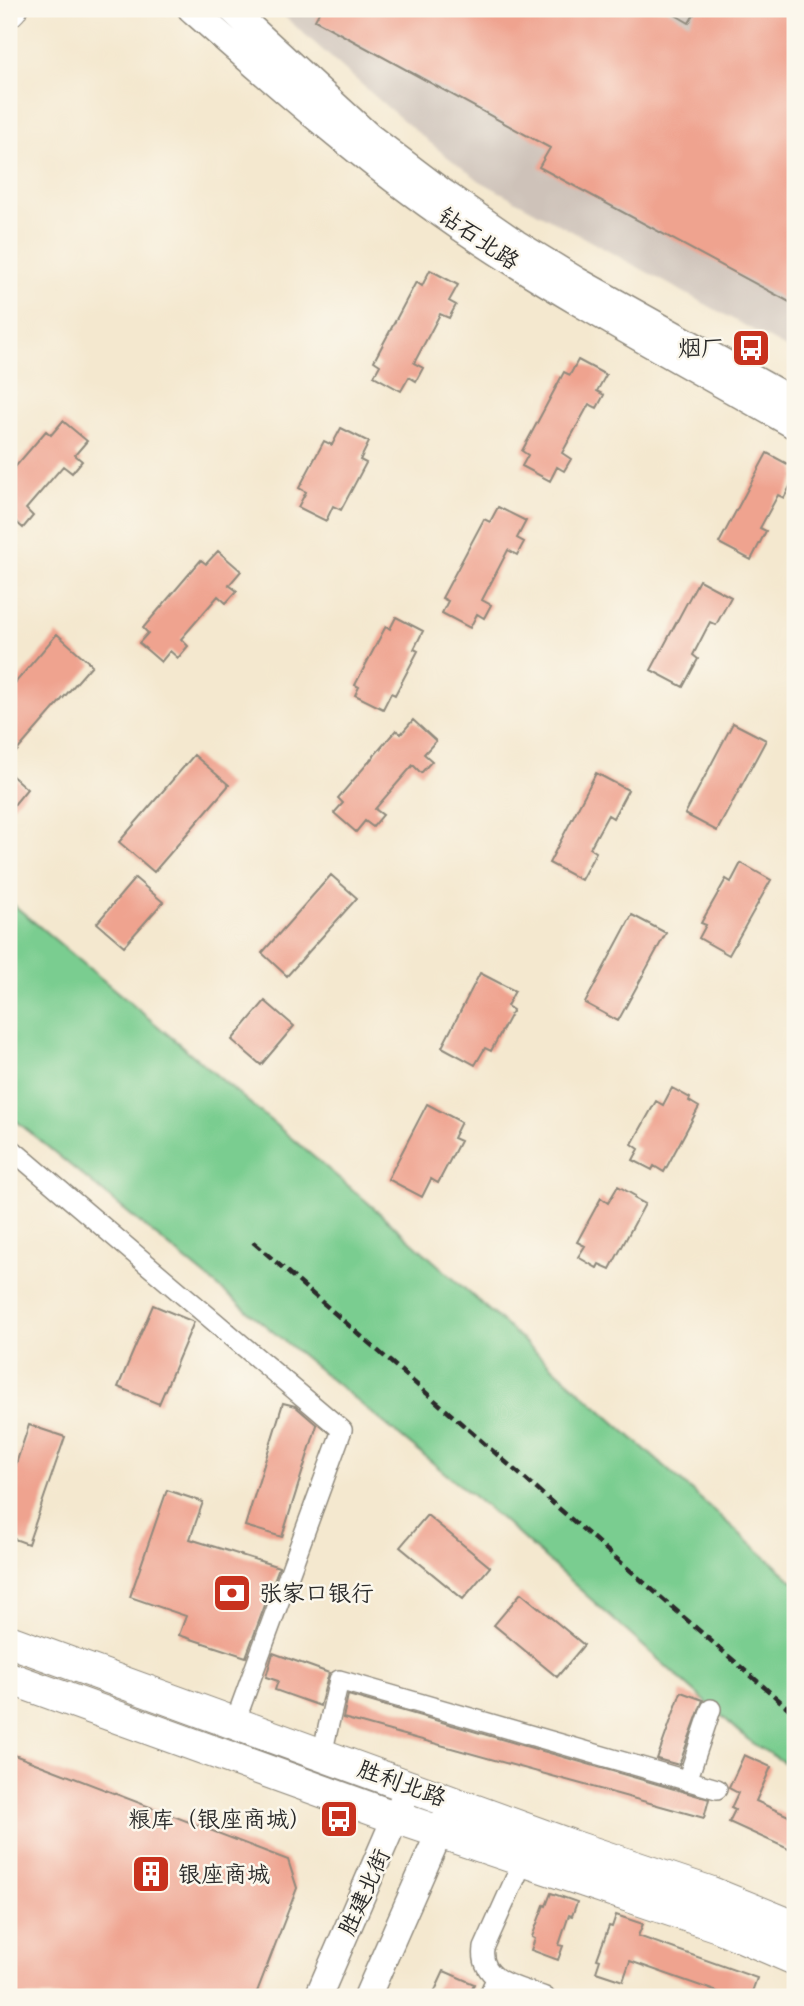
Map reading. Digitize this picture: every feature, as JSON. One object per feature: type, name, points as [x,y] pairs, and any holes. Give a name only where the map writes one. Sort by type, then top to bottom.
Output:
[{"type":"highway","name":"胜利北路","points":[[9,1641],[572,1846],[709,1892],[795,1927]]},
{"type":"highway","name":"胜利北路","points":[[9,1678],[397,1818],[719,1926],[795,1959]]},
{"type":"main road","name":"钻石北路","points":[[191,9],[353,145],[449,220],[608,320],[795,426]]},
{"type":"main road","name":"钻石北路","points":[[231,9],[369,136],[444,193],[516,243],[578,281],[795,402]]},
{"type":"main road","name":"胜建北街","points":[[318,1997],[410,1786]]},
{"type":"main road","name":"胜建北街","points":[[367,1997],[453,1802]]},
{"type":"street","points":[[9,1147],[342,1430],[235,1722]]},
{"type":"street","points":[[322,1754],[339,1680],[717,1789]]},
{"type":"street","points":[[687,1781],[711,1709]]},
{"type":"street","points":[[524,1859],[484,1948],[482,1959],[488,1972],[496,1979],[545,1997]]},
{"type":"street","points":[[488,1997],[496,1979]]},
{"type":"shaded area","points":[[276,9],[795,9],[795,353],[480,181],[386,106]]},
{"type":"green space","points":[[9,901],[365,1200],[795,1583],[795,1769],[752,1743],[501,1519],[9,1115]]},
{"type":"building","points":[[321,9],[665,9],[689,23],[697,9],[795,9],[795,305],[539,167],[550,148],[315,20]]},
{"type":"building","points":[[430,270],[458,285],[449,301],[456,305],[449,318],[440,314],[414,363],[423,368],[416,381],[409,377],[401,391],[374,376],[380,365],[374,361],[416,282],[422,286]]},
{"type":"building","points":[[578,360],[606,375],[597,391],[604,395],[597,408],[589,404],[562,453],[571,459],[564,471],[557,467],[550,481],[522,466],[528,455],[522,451],[564,372],[570,375]]},
{"type":"building","points":[[63,421],[87,441],[75,455],[82,461],[72,473],[63,466],[26,509],[33,516],[23,528],[16,522],[9,530],[9,474],[46,431],[51,435]]},
{"type":"building","points":[[341,428],[369,442],[360,460],[366,463],[341,510],[333,506],[326,521],[298,507],[306,492],[299,488],[324,441],[332,445]]},
{"type":"building","points":[[767,453],[795,468],[795,477],[784,498],[778,495],[760,528],[766,531],[751,560],[719,543]]},
{"type":"building","points":[[498,507],[526,521],[517,538],[524,542],[517,555],[508,550],[482,600],[491,605],[484,618],[477,614],[470,628],[442,613],[448,601],[442,598],[484,519],[490,522]]},
{"type":"building","points":[[218,551],[241,571],[229,585],[237,591],[226,603],[218,596],[181,639],[188,646],[178,658],[170,651],[161,662],[139,643],[148,633],[143,628],[201,560],[206,564]]},
{"type":"building","points":[[699,580],[731,597],[716,625],[710,622],[693,655],[698,659],[683,687],[651,670]]},
{"type":"building","points":[[396,617],[423,631],[414,649],[418,651],[395,695],[391,693],[383,709],[355,695],[359,687],[355,685],[386,626],[390,629]]},
{"type":"building","points":[[57,634],[92,665],[9,760],[9,690]]},
{"type":"building","points":[[413,720],[436,741],[424,754],[432,761],[421,773],[413,765],[375,809],[383,815],[373,827],[365,821],[356,832],[334,813],[343,803],[338,798],[396,730],[401,734]]},
{"type":"building","points":[[733,723],[766,740],[717,831],[685,814]]},
{"type":"building","points":[[194,755],[229,785],[154,872],[119,842]]},
{"type":"building","points":[[9,773],[27,789],[9,811]]},
{"type":"building","points":[[596,773],[628,790],[613,818],[608,815],[590,848],[596,852],[581,880],[549,863]]},
{"type":"building","points":[[741,863],[771,880],[729,955],[699,938],[706,925],[701,923],[726,879],[731,882]]},
{"type":"building","points":[[331,875],[357,898],[287,976],[262,953]]},
{"type":"building","points":[[135,878],[163,902],[124,946],[97,923]]},
{"type":"building","points":[[632,915],[666,933],[618,1021],[585,1003]]},
{"type":"building","points":[[480,973],[515,991],[507,1006],[513,1010],[491,1051],[485,1048],[475,1065],[442,1047]]},
{"type":"building","points":[[265,1001],[294,1026],[261,1065],[232,1040]]},
{"type":"building","points":[[672,1088],[690,1098],[689,1101],[699,1107],[664,1172],[654,1166],[652,1170],[633,1160],[639,1149],[632,1144],[656,1101],[663,1105]]},
{"type":"building","points":[[427,1104],[461,1122],[453,1138],[460,1141],[438,1183],[431,1179],[422,1197],[388,1179]]},
{"type":"building","points":[[618,1186],[645,1204],[610,1269],[599,1264],[597,1268],[578,1257],[585,1246],[577,1242],[601,1198],[608,1203]]},
{"type":"building","points":[[153,1305],[194,1322],[159,1404],[118,1387]]},
{"type":"building","points":[[283,1403],[295,1406],[317,1425],[282,1537],[245,1526]]},
{"type":"building","points":[[29,1425],[65,1437],[28,1544],[9,1537],[9,1485]]},
{"type":"building","points":[[167,1490],[203,1502],[190,1539],[279,1567],[246,1657],[179,1635],[186,1616],[130,1597]]},
{"type":"building","points":[[427,1515],[490,1567],[463,1599],[400,1547]]},
{"type":"building","points":[[521,1593],[584,1645],[557,1677],[494,1625]]},
{"type":"building","points":[[273,1653],[329,1673],[320,1706],[275,1690],[278,1681],[266,1677]]},
{"type":"building","points":[[681,1692],[703,1700],[679,1765],[657,1759]]},
{"type":"building","points":[[348,1695],[709,1799],[704,1818],[343,1718]]},
{"type":"building","name":"银座商城","points":[[9,1753],[288,1860],[297,1888],[255,1997],[9,1997]]},
{"type":"building","points":[[744,1755],[771,1767],[756,1801],[795,1819],[795,1852],[729,1822],[735,1810],[731,1808],[738,1793],[729,1788]]},
{"type":"building","points":[[551,1893],[577,1902],[572,1916],[569,1915],[559,1945],[563,1946],[558,1960],[531,1950],[535,1939],[532,1937]]},
{"type":"building","points":[[616,1915],[643,1924],[638,1936],[757,1978],[750,1997],[732,1997],[630,1961],[623,1981],[596,1972],[600,1960],[597,1959]]},
{"type":"building","points":[[444,1971],[474,1984],[468,1997],[432,1997]]},
{"type":"railway","points":[[253,1242],[795,1714]]},
{"type":"place","name":"烟厂","points":[[751,348]]},
{"type":"place","name":"张家口银行","points":[[232,1593]]},
{"type":"place","name":"粮库（银座商城）","points":[[339,1819]]},
{"type":"place","name":"银座商城","points":[[151,1874]]}]
